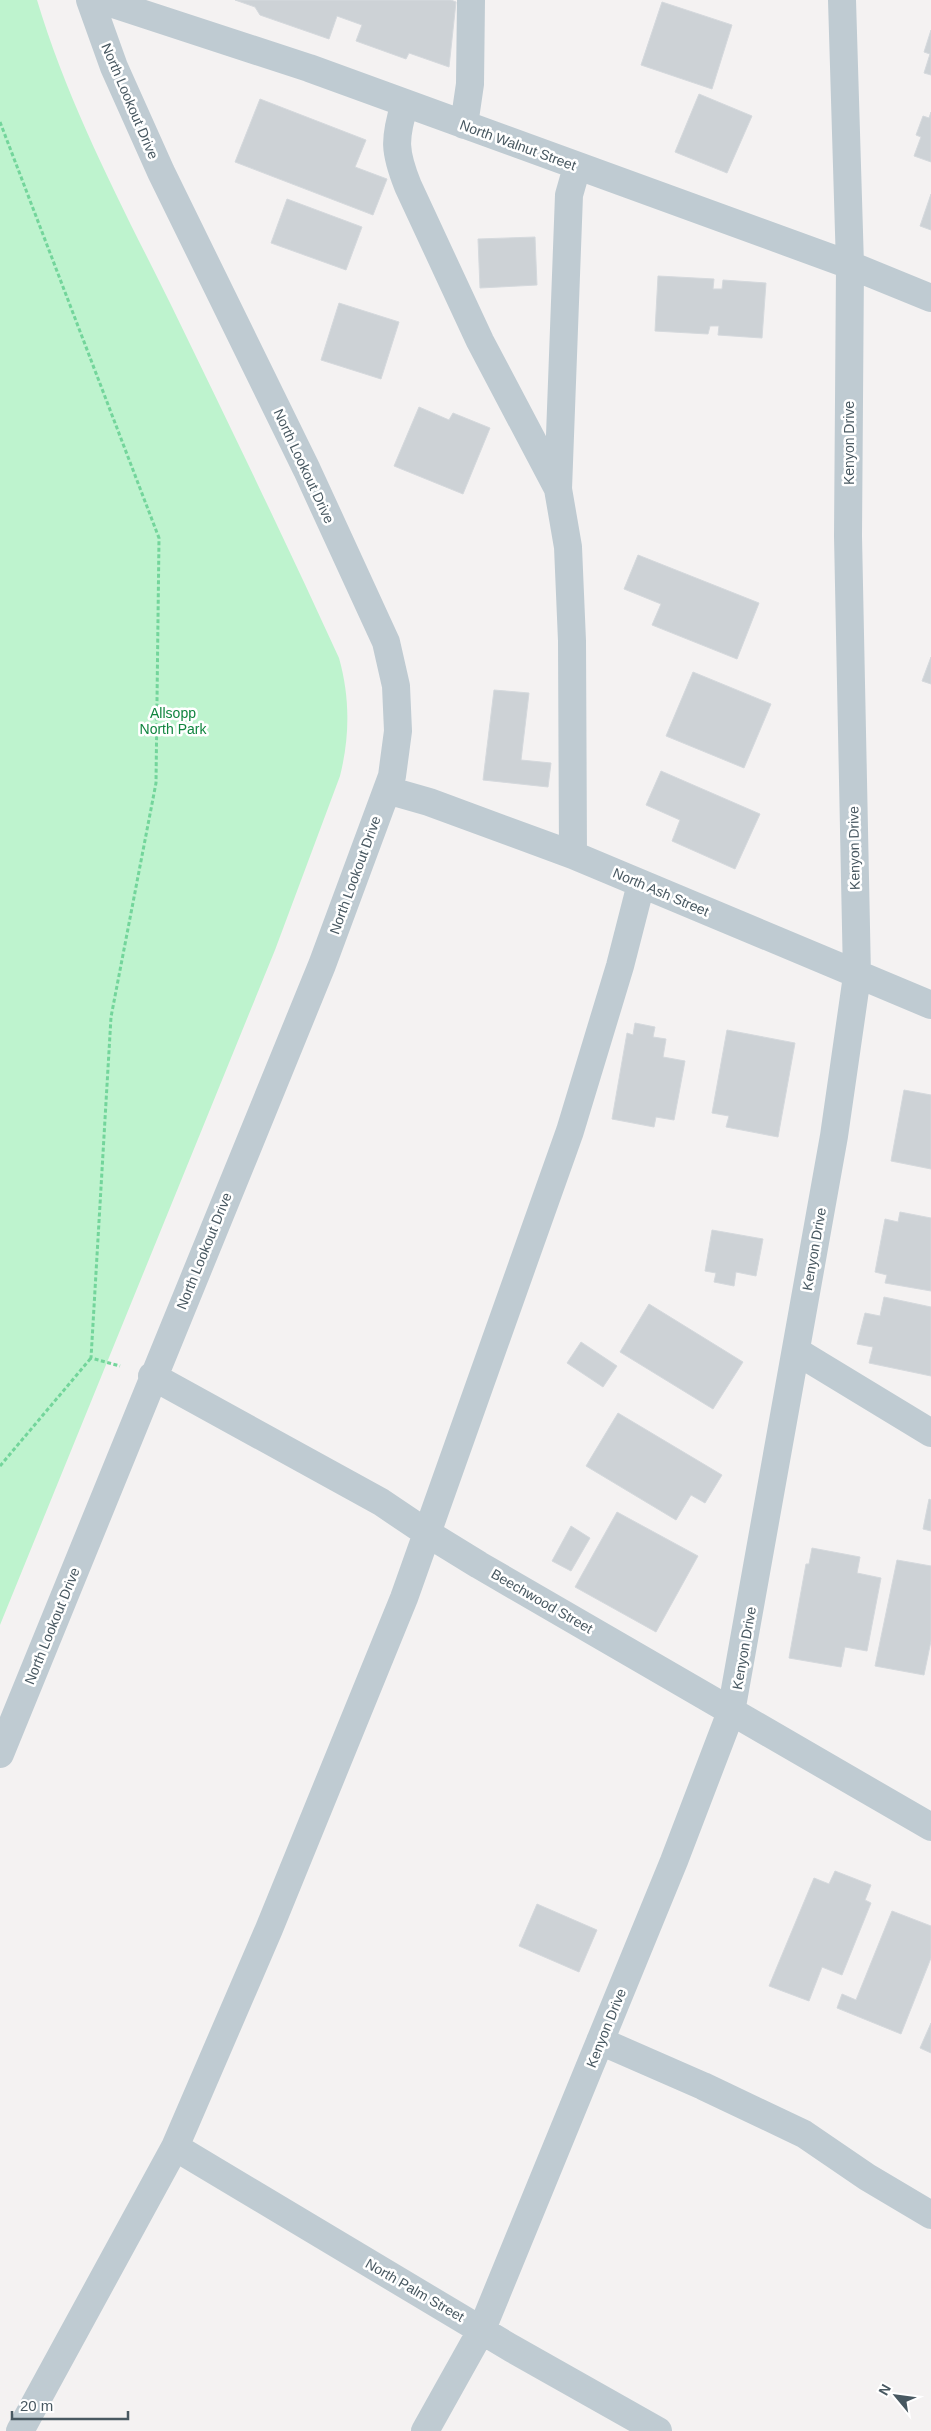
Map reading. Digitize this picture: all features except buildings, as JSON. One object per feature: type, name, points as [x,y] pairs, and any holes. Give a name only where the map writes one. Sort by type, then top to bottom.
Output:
[{"type":"street","name":"North Lookout Drive","points":[[0,1754],[152,1376],[322,965],[392,776],[398,731],[396,686],[386,642],[307,470],[161,172],[114,66],[90,0]]},
{"type":"street","name":"North Walnut Street","points":[[101,0],[309,68],[850,265],[931,298]]},
{"type":"street","points":[[464,125],[470,84],[471,0]]},
{"type":"street","name":"Kenyon Drive","points":[[424,2431],[482,2330],[677,1853],[732,1712],[834,1136],[857,976],[848,536],[850,265],[842,0]]},
{"type":"street","points":[[404,103],[396,132],[398,161],[480,341],[558,489]]},
{"type":"street","points":[[574,855],[572,641],[568,547],[558,489],[568,196],[577,167]]},
{"type":"street","name":"North Ash Street","points":[[387,790],[429,802],[574,855],[857,976],[931,1005]]},
{"type":"street","points":[[20,2431],[174,2146],[269,1929],[404,1598],[570,1131],[620,966],[641,884]]},
{"type":"street","points":[[796,1351],[931,1432]]},
{"type":"street","name":"Beechwood Street","points":[[152,1376],[381,1502],[427,1534],[931,1827]]},
{"type":"street","points":[[600,2041],[703,2086],[804,2134],[867,2177],[931,2215]]},
{"type":"street","name":"North Palm Street","points":[[174,2146],[233,2183],[482,2330],[658,2431]]},
{"type":"path","points":[[0,122],[159,538],[156,783],[111,1017],[92,1358],[0,1466]]},
{"type":"path","points":[[92,1358],[152,1376]]},
{"type":"green space","name":"Allsopp North Park","points":[[0,0],[37,0],[65,79],[98,156],[236,438],[339,658],[347,702],[347,731],[340,776],[275,950],[0,1625]]}]
